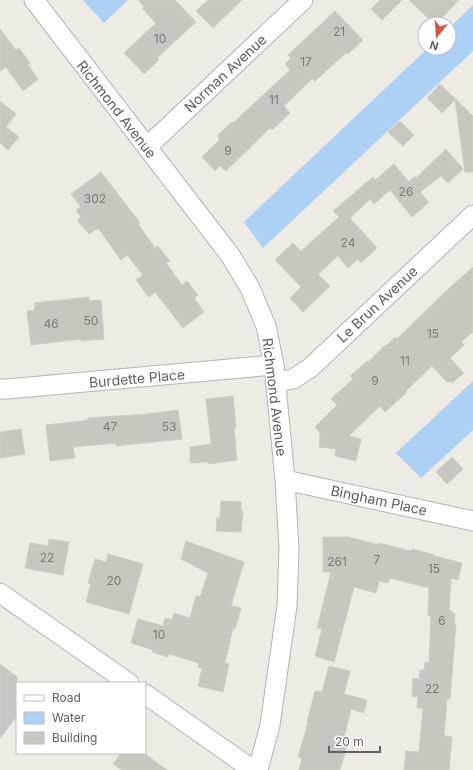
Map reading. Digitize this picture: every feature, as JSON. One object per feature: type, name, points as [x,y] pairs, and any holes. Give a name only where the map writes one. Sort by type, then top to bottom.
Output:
[{"type":"street","name":"Richmond Avenue","points":[[34,0],[230,255],[250,288],[266,326],[275,374],[285,480],[289,549],[287,606],[270,725],[258,770]]},
{"type":"street","name":"Norman Avenue","points":[[147,147],[303,0]]},
{"type":"street","name":"Le Brun Avenue","points":[[275,374],[293,379],[310,368],[473,215]]},
{"type":"street","name":"Burdette Place","points":[[0,389],[275,374]]},
{"type":"street","name":"Bingham Place","points":[[285,480],[473,521]]},
{"type":"street","points":[[0,593],[128,682]]},
{"type":"street","points":[[146,695],[253,770]]},
{"type":"water","points":[[83,0],[128,0],[104,23]]},
{"type":"water","points":[[473,5],[473,51],[263,248],[244,222],[420,56],[457,56],[457,20]]},
{"type":"water","points":[[473,381],[473,430],[421,478],[396,453]]},
{"type":"building","points":[[138,0],[175,0],[196,22],[157,58],[159,60],[144,74],[124,53],[156,23],[142,8],[144,7]]},
{"type":"building","points":[[208,0],[242,0],[213,28],[196,11]]},
{"type":"building","points":[[380,0],[402,0],[382,20],[371,9]]},
{"type":"building","points":[[409,0],[459,0],[444,16],[426,16]]},
{"type":"building","points":[[335,11],[363,40],[315,81],[312,79],[284,106],[290,113],[272,130],[270,128],[226,171],[220,166],[215,171],[202,157],[220,139],[217,136],[290,70],[285,64],[291,58],[288,55]]},
{"type":"building","points":[[0,29],[16,50],[19,48],[30,63],[28,65],[38,79],[23,91],[6,67],[0,71]]},
{"type":"building","points":[[440,84],[473,116],[473,172],[465,172],[455,100],[442,113],[427,98]]},
{"type":"building","points":[[0,101],[16,114],[6,127],[19,137],[8,150],[0,143]]},
{"type":"building","points":[[400,121],[414,135],[403,146],[388,132]]},
{"type":"building","points":[[446,149],[463,169],[448,183],[441,176],[420,192],[429,202],[412,217],[390,190],[374,204],[370,199],[350,218],[377,248],[361,263],[358,259],[348,268],[338,256],[318,274],[330,286],[303,312],[290,298],[301,287],[275,260],[293,243],[301,251],[339,217],[333,211],[373,177],[375,180],[394,164],[409,182],[415,176],[416,178]]},
{"type":"building","points":[[101,172],[140,223],[138,224],[155,248],[158,246],[170,261],[166,263],[182,285],[187,281],[198,295],[194,298],[204,312],[183,328],[155,292],[149,297],[136,280],[143,275],[127,255],[121,260],[98,228],[89,234],[77,220],[81,217],[76,210],[81,207],[71,194]]},
{"type":"building","points":[[473,267],[473,332],[461,342],[464,345],[450,358],[464,373],[452,383],[450,381],[448,383],[432,366],[385,412],[380,406],[349,436],[361,439],[356,461],[335,456],[336,449],[319,447],[320,433],[315,427],[337,405],[331,399],[353,379],[350,376],[367,361],[368,362],[395,337],[397,339]]},
{"type":"building","points":[[89,297],[89,301],[101,300],[104,339],[81,341],[81,339],[31,345],[27,311],[35,310],[34,303]]},
{"type":"building","points":[[233,396],[237,460],[208,464],[208,462],[190,463],[190,447],[211,444],[206,399]]},
{"type":"building","points":[[178,410],[182,439],[116,446],[116,443],[73,447],[75,458],[50,461],[46,425],[83,421],[88,420],[88,418],[147,414]]},
{"type":"building","points":[[21,429],[25,454],[0,458],[0,432]]},
{"type":"building","points":[[452,457],[463,469],[447,484],[436,472]]},
{"type":"building","points":[[221,501],[241,502],[241,511],[243,511],[241,532],[216,531],[217,517],[220,518]]},
{"type":"building","points":[[323,537],[348,537],[411,551],[412,549],[462,563],[458,580],[451,578],[449,610],[452,611],[452,613],[455,613],[454,624],[456,624],[450,699],[447,699],[444,736],[452,737],[449,770],[404,770],[406,751],[419,752],[423,708],[417,708],[418,697],[412,696],[413,678],[419,679],[420,670],[424,670],[425,662],[429,663],[431,616],[428,616],[429,588],[390,578],[388,583],[379,581],[376,593],[354,587],[334,662],[315,656],[322,629],[317,628],[331,572],[323,572]]},
{"type":"building","points":[[49,539],[69,542],[63,575],[25,568],[30,543],[48,546]]},
{"type":"building","points":[[186,541],[244,562],[231,606],[241,608],[235,629],[233,628],[225,663],[229,664],[223,692],[198,686],[202,668],[198,667],[199,663],[169,654],[168,657],[152,652],[153,650],[131,643],[138,619],[163,626],[165,618],[172,620],[174,613],[190,618],[196,596],[200,597],[208,573],[181,559]]},
{"type":"building","points":[[108,554],[143,564],[129,614],[86,602],[91,584],[88,583],[95,559],[106,562]]},
{"type":"building","points":[[0,664],[17,677],[17,682],[16,717],[0,738]]},
{"type":"building","points":[[329,666],[350,671],[344,694],[367,700],[364,713],[351,709],[344,737],[349,739],[340,770],[299,770],[302,758],[298,757],[315,691],[322,692]]},
{"type":"building","points":[[120,754],[145,754],[167,770],[122,770],[113,764]]}]
